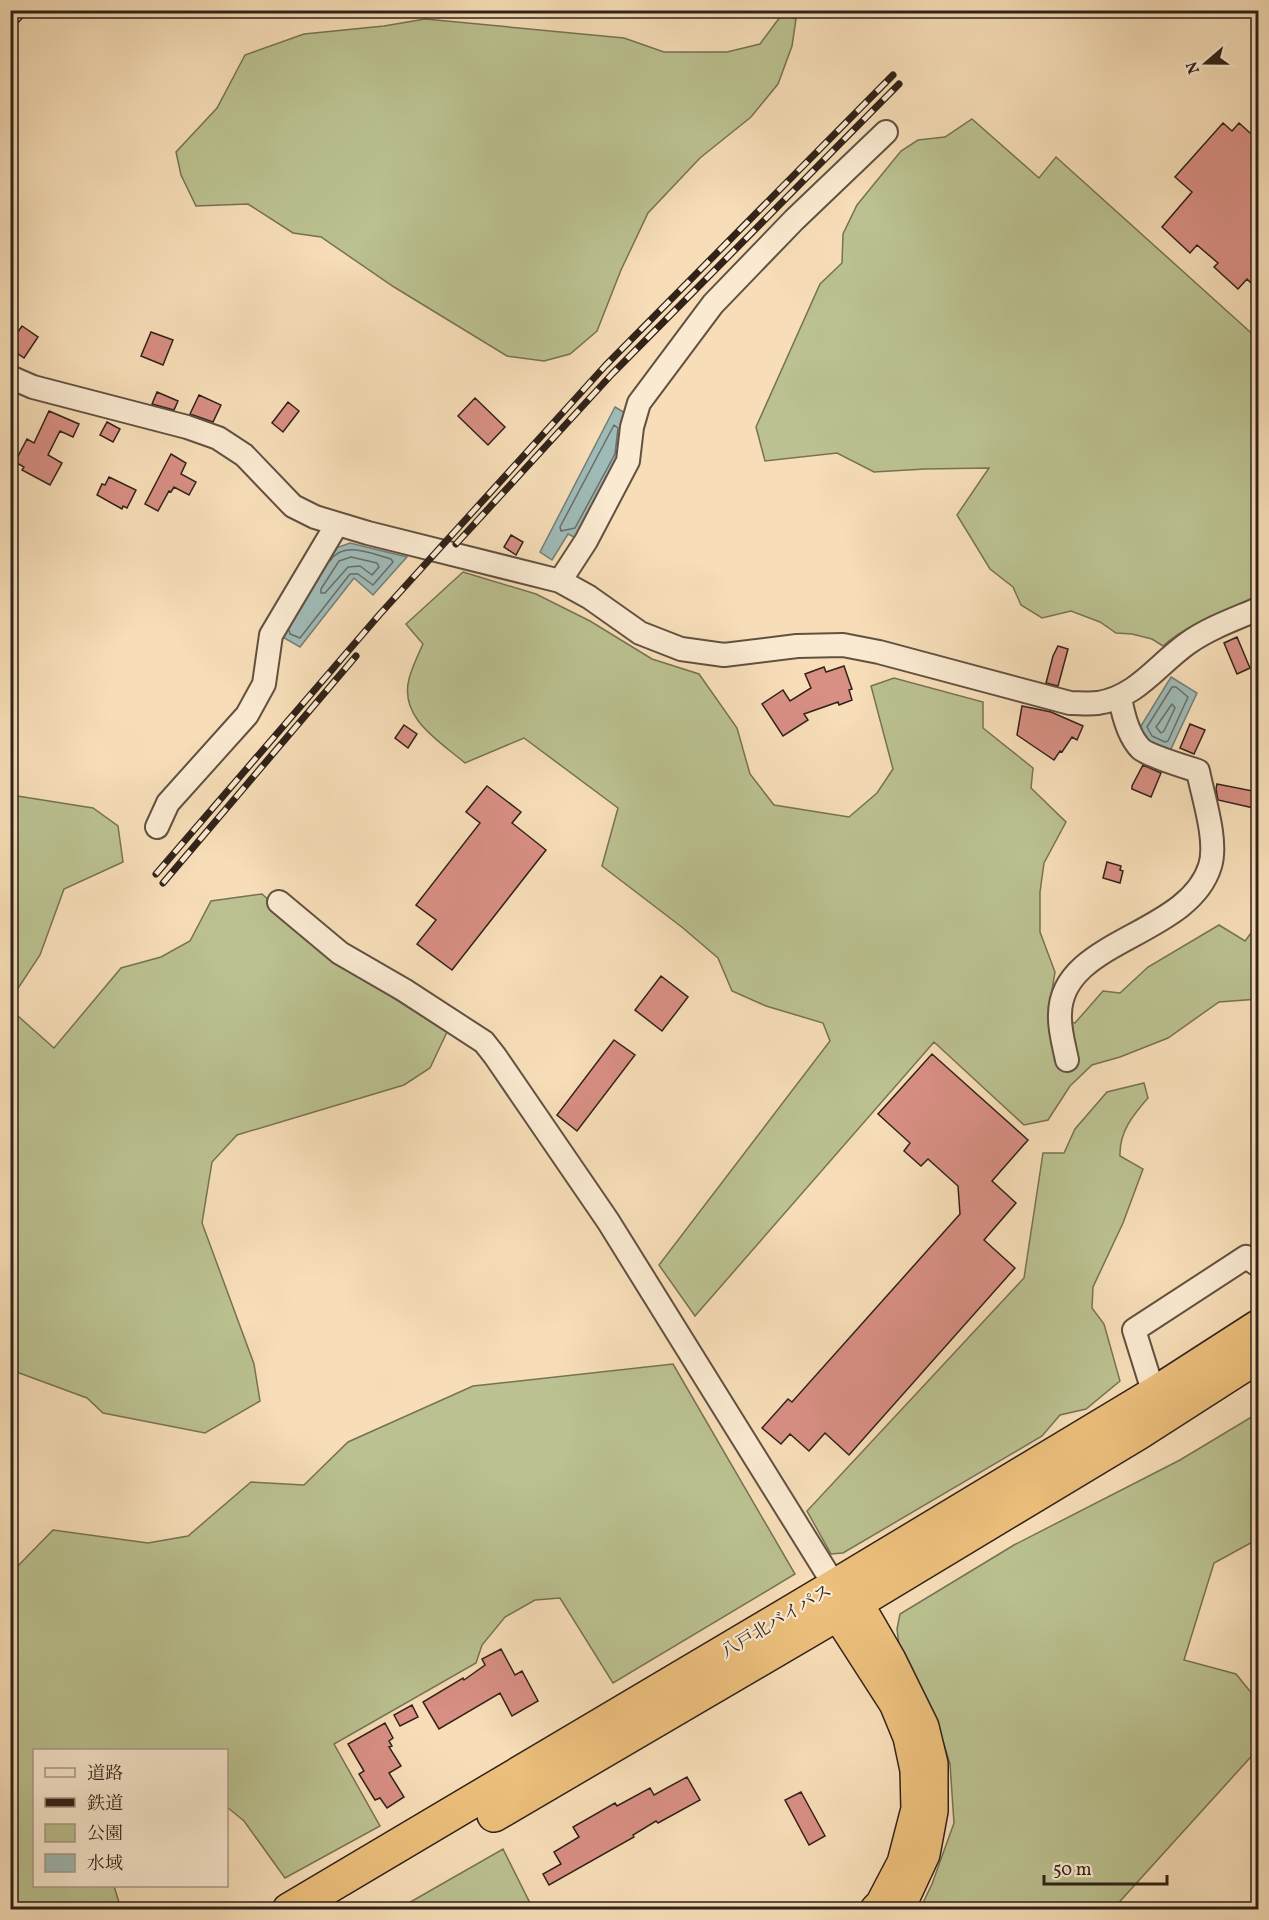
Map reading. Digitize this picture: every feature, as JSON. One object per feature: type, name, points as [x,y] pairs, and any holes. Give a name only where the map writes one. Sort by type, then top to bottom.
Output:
[{"type":"highway","name":"八戸北バイパス","points":[[334,1910],[843,1601],[1258,1327]]},
{"type":"highway","name":"八戸北バイパス","points":[[289,1910],[843,1601],[1138,1433],[1258,1356]]},
{"type":"highway","points":[[843,1601],[896,1703],[910,1737],[917,1770],[918,1809],[904,1863],[882,1905],[877,1910]]},
{"type":"highway","points":[[843,1601],[889,1660],[922,1727],[931,1764],[932,1811],[923,1854],[897,1910]]},
{"type":"street","points":[[560,581],[586,541],[628,461],[632,427],[639,403],[713,304],[794,220],[886,132]]},
{"type":"street","points":[[10,377],[33,387],[187,427],[218,438],[244,455],[293,506],[315,517],[560,581],[589,597],[640,633],[681,649],[724,655],[797,646],[843,645],[879,652],[1070,703],[1097,703],[1120,697],[1147,680],[1188,643],[1214,628],[1258,609]]},
{"type":"street","points":[[157,827],[168,803],[247,715],[264,684],[271,635],[337,524]]},
{"type":"street","points":[[1067,1060],[1059,1014],[1065,991],[1076,975],[1097,955],[1167,918],[1202,884],[1211,865],[1211,839],[1198,771],[1143,750],[1133,737],[1123,713],[1120,697]]},
{"type":"street","points":[[279,902],[340,953],[404,990],[483,1042],[495,1056],[608,1221],[843,1601]]},
{"type":"street","points":[[1154,1394],[1134,1330],[1246,1257],[1258,1265]]},
{"type":"green space","points":[[783,13],[796,19],[792,46],[778,84],[751,117],[700,158],[648,213],[621,270],[597,331],[570,354],[544,361],[507,356],[394,287],[321,237],[293,233],[248,204],[196,206],[181,175],[176,152],[217,108],[245,55],[304,34],[384,26],[425,19],[624,38],[664,52],[727,52],[760,44]]},
{"type":"green space","points":[[972,119],[1039,178],[1056,157],[1258,339],[1258,597],[1196,624],[1163,646],[1152,639],[1116,633],[1100,622],[1071,611],[1042,618],[1021,605],[1013,587],[990,569],[957,515],[989,468],[874,472],[837,453],[765,461],[756,427],[820,284],[842,263],[843,234],[857,205],[901,151],[918,140],[945,137]]},
{"type":"green space","points":[[463,572],[536,594],[590,621],[652,659],[699,674],[737,728],[750,774],[774,805],[849,817],[877,793],[893,769],[871,686],[894,678],[983,702],[983,728],[1033,768],[1031,788],[1066,822],[1044,863],[1040,892],[1040,932],[1055,972],[1048,1015],[1075,1023],[1103,991],[1120,993],[1148,967],[1219,925],[1245,941],[1258,924],[1258,999],[1219,1002],[1168,1038],[1120,1057],[1092,1065],[1070,1086],[1048,1120],[1024,1125],[934,1042],[695,1316],[659,1265],[830,1041],[823,1023],[766,1006],[732,991],[718,958],[602,866],[618,808],[524,738],[465,763],[433,737],[415,717],[407,693],[410,675],[423,644],[406,624]]},
{"type":"green space","points":[[11,795],[93,808],[118,826],[123,862],[64,889],[40,955],[11,999]]},
{"type":"green space","points":[[262,894],[340,964],[447,1032],[430,1068],[404,1085],[237,1135],[212,1162],[202,1223],[254,1364],[260,1401],[205,1433],[103,1413],[87,1398],[11,1370],[10,1009],[54,1048],[121,968],[161,957],[190,941],[211,901]]},
{"type":"green space","points":[[1144,1083],[1148,1098],[1132,1117],[1124,1132],[1120,1147],[1120,1156],[1143,1169],[1123,1223],[1093,1287],[1092,1308],[1104,1324],[1120,1381],[1086,1409],[1060,1415],[1042,1436],[843,1553],[831,1554],[807,1511],[1024,1278],[1043,1153],[1064,1153],[1075,1129],[1107,1092]]},
{"type":"green space","points":[[673,1364],[795,1574],[613,1683],[560,1598],[535,1600],[505,1617],[482,1645],[476,1663],[334,1744],[380,1826],[285,1878],[244,1821],[228,1808],[228,1749],[33,1749],[33,1887],[114,1887],[121,1909],[11,1909],[11,1573],[53,1530],[148,1543],[188,1536],[251,1482],[304,1485],[348,1442],[473,1386]]},
{"type":"green space","points":[[1258,1413],[1258,1539],[1214,1563],[1184,1660],[1236,1674],[1258,1701],[1258,1749],[1113,1909],[920,1909],[932,1884],[954,1823],[950,1764],[935,1715],[900,1653],[897,1629],[900,1614],[1014,1545],[1180,1460]]},
{"type":"green space","points":[[503,1849],[533,1909],[398,1909]]},
{"type":"water","points":[[615,407],[625,413],[621,456],[576,538],[568,534],[552,560],[540,552]]},
{"type":"water","points":[[350,543],[407,557],[373,595],[354,578],[300,647],[279,635],[330,550]]},
{"type":"water","points":[[1171,677],[1197,693],[1170,751],[1148,739],[1141,726]]},
{"type":"building","points":[[1223,123],[1232,131],[1239,123],[1258,140],[1258,290],[1247,279],[1238,289],[1214,267],[1218,263],[1197,245],[1190,253],[1162,227],[1192,192],[1175,177]]},
{"type":"building","points":[[22,326],[38,337],[24,358],[10,348],[10,343]]},
{"type":"building","points":[[151,332],[173,340],[163,365],[141,356]]},
{"type":"building","points":[[157,392],[178,401],[174,410],[152,404]]},
{"type":"building","points":[[199,395],[221,405],[213,422],[190,414]]},
{"type":"building","points":[[475,398],[505,427],[488,445],[458,416]]},
{"type":"building","points":[[288,402],[299,411],[283,432],[272,423]]},
{"type":"building","points":[[49,411],[79,424],[73,437],[60,431],[48,455],[62,463],[50,485],[22,470],[24,467],[15,462],[27,439],[34,443]]},
{"type":"building","points":[[107,422],[120,429],[113,442],[100,435]]},
{"type":"building","points":[[171,454],[186,463],[181,474],[196,482],[189,495],[174,487],[171,492],[169,491],[158,511],[145,504]]},
{"type":"building","points":[[109,477],[136,490],[127,508],[123,506],[122,509],[97,495],[102,484],[105,485]]},
{"type":"building","points":[[511,535],[523,542],[516,555],[504,547]]},
{"type":"building","points":[[1237,637],[1250,668],[1237,674],[1224,643]]},
{"type":"building","points":[[1058,646],[1068,649],[1058,686],[1046,683]]},
{"type":"building","points":[[844,666],[852,689],[849,690],[852,700],[839,705],[838,702],[804,714],[808,720],[783,736],[762,704],[783,690],[790,701],[811,688],[805,674],[824,667],[826,672]]},
{"type":"building","points":[[1022,706],[1051,712],[1083,726],[1077,740],[1072,737],[1054,760],[1017,735]]},
{"type":"building","points":[[1190,724],[1205,730],[1194,754],[1180,748]]},
{"type":"building","points":[[404,725],[417,734],[408,748],[395,738]]},
{"type":"building","points":[[1143,765],[1161,773],[1151,797],[1132,789]]},
{"type":"building","points":[[1217,784],[1258,792],[1258,809],[1218,800]]},
{"type":"building","points":[[487,786],[521,812],[512,823],[546,850],[452,970],[417,944],[436,920],[416,905],[480,823],[466,812]]},
{"type":"building","points":[[1107,862],[1121,866],[1120,870],[1123,871],[1120,883],[1103,878]]},
{"type":"building","points":[[661,976],[688,997],[662,1031],[635,1010]]},
{"type":"building","points":[[614,1040],[635,1055],[577,1131],[557,1115]]},
{"type":"building","points":[[932,1054],[1028,1140],[992,1181],[1016,1203],[984,1240],[1015,1268],[849,1455],[825,1433],[809,1451],[790,1434],[781,1444],[762,1428],[788,1399],[792,1402],[960,1214],[958,1186],[928,1159],[921,1166],[904,1151],[910,1143],[878,1114]]},
{"type":"building","points":[[501,1649],[515,1675],[522,1671],[538,1701],[512,1716],[500,1693],[439,1729],[423,1702],[463,1678],[464,1680],[485,1665],[482,1659]]},
{"type":"building","points":[[412,1705],[418,1717],[400,1726],[394,1715]]},
{"type":"building","points":[[385,1723],[393,1738],[389,1741],[392,1746],[389,1747],[401,1766],[389,1773],[404,1797],[387,1808],[380,1798],[375,1800],[359,1774],[364,1771],[348,1744]]},
{"type":"building","points":[[687,1777],[700,1800],[658,1823],[656,1821],[633,1835],[634,1837],[549,1885],[543,1874],[561,1864],[554,1852],[579,1837],[573,1827],[615,1803],[617,1806],[650,1788],[654,1795]]},
{"type":"building","points":[[801,1792],[825,1836],[809,1845],[785,1800]]},
{"type":"railway","points":[[10,27],[26,10]]},
{"type":"railway","points":[[156,874],[380,614],[605,366],[893,75]]},
{"type":"railway","points":[[456,544],[612,374],[899,84]]},
{"type":"railway","points":[[163,883],[356,656]]}]
